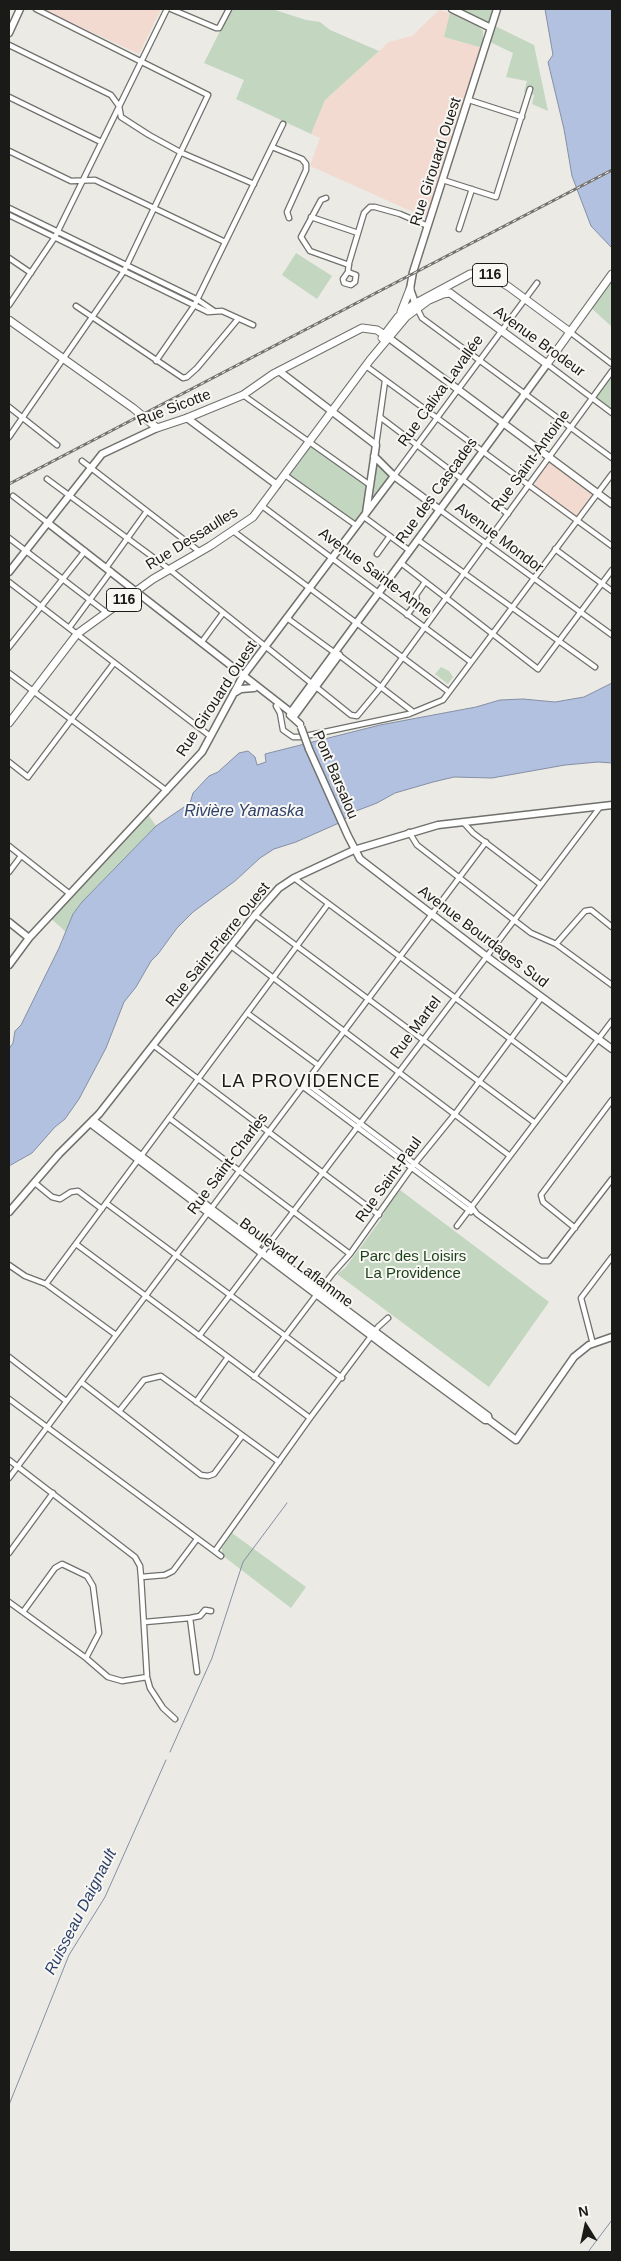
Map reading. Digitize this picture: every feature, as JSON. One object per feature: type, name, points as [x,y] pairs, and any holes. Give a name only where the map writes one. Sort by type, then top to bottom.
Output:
[{"type":"main road","name":"116","points":[[450,285],[470,274],[490,275],[570,332]]},
{"type":"main road","name":"Rue des Cascades","points":[[546,364],[612,274]]},
{"type":"main road","points":[[450,285],[450,293]]},
{"type":"main road","name":"Rue Dessaulles","points":[[9,723],[77,634],[136,590],[200,552],[253,517],[368,363],[398,317],[450,285]]},
{"type":"main road","points":[[398,317],[404,308],[410,289]]},
{"type":"main road","name":"Rue Dessaulles","points":[[387,336],[416,306],[443,294],[450,293]]},
{"type":"main road","name":"Avenue Brodeur","points":[[450,293],[546,364]]},
{"type":"main road","points":[[9,320],[157,428]]},
{"type":"main road","name":"Rue Sicotte","points":[[157,428],[243,395],[278,371],[362,328],[377,330],[387,336]]},
{"type":"street","points":[[9,30],[20,9]]},
{"type":"street","points":[[9,437],[127,266],[208,95],[36,9]]},
{"type":"street","points":[[9,305],[58,232],[167,9]]},
{"type":"street","points":[[172,9],[212,28],[219,28],[229,9]]},
{"type":"street","points":[[452,9],[491,28]]},
{"type":"street","name":"Rue Girouard Ouest","points":[[410,289],[428,226],[497,9]]},
{"type":"street","points":[[474,20],[484,31],[486,43]]},
{"type":"street","points":[[9,45],[111,95],[119,106],[120,117],[127,122],[182,153],[254,184]]},
{"type":"street","points":[[443,180],[496,197],[530,89]]},
{"type":"street","points":[[9,96],[102,142]]},
{"type":"street","points":[[469,100],[522,117]]},
{"type":"street","points":[[156,361],[198,300],[282,124]]},
{"type":"street","points":[[272,147],[302,159],[306,164],[306,170],[287,212],[289,218]]},
{"type":"street","points":[[9,151],[70,181],[95,180],[226,242]]},
{"type":"street","points":[[459,229],[472,189]]},
{"type":"street","points":[[326,198],[321,200],[301,237],[303,243],[310,251],[349,265]]},
{"type":"street","points":[[348,272],[364,213],[370,207],[400,214],[428,226]]},
{"type":"street","points":[[9,208],[198,300],[214,311]]},
{"type":"street","points":[[9,215],[194,306],[208,312],[222,311],[252,325]]},
{"type":"street","points":[[311,218],[358,233]]},
{"type":"street","points":[[9,258],[30,273]]},
{"type":"street","name":"Rue Calixa Lavallée","points":[[365,515],[537,283]]},
{"type":"street","points":[[168,292],[170,286]]},
{"type":"street","points":[[410,289],[422,318],[612,458]]},
{"type":"street","points":[[76,306],[179,376],[187,377],[238,318]]},
{"type":"street","points":[[570,332],[612,364]]},
{"type":"street","points":[[387,336],[612,504]]},
{"type":"street","points":[[368,363],[385,381],[612,546]]},
{"type":"street","name":"Rue des Cascades","points":[[296,717],[314,686],[356,624],[546,364]]},
{"type":"street","name":"Avenue Brodeur","points":[[546,364],[612,413]]},
{"type":"street","points":[[278,371],[376,445]]},
{"type":"street","name":"Rue Saint-Antoine","points":[[314,686],[354,717],[359,715],[612,371]]},
{"type":"street","points":[[385,381],[365,515],[410,551]]},
{"type":"street","points":[[243,395],[370,485]]},
{"type":"street","points":[[9,407],[57,445]]},
{"type":"street","points":[[380,417],[508,514]]},
{"type":"street","points":[[187,418],[278,485]]},
{"type":"street","name":"Rue Sicotte","points":[[9,572],[90,467],[107,450],[157,428]]},
{"type":"street","name":"Avenue Mondor","points":[[374,456],[394,476],[612,635]]},
{"type":"street","points":[[82,461],[200,552]]},
{"type":"street","points":[[276,706],[280,713],[281,726],[287,734],[293,737],[358,725],[435,705],[442,700],[612,474]]},
{"type":"street","points":[[285,475],[357,526]]},
{"type":"street","points":[[47,479],[128,538],[314,686]]},
{"type":"street","points":[[13,496],[136,590],[296,717]]},
{"type":"street","name":"Avenue Sainte-Anne","points":[[262,506],[471,662]]},
{"type":"street","points":[[69,628],[90,600],[147,511]]},
{"type":"street","name":"Rue Girouard Ouest","points":[[9,966],[29,938],[202,752],[244,676],[365,515]]},
{"type":"street","points":[[233,531],[448,692]]},
{"type":"street","points":[[377,554],[390,536]]},
{"type":"street","points":[[9,538],[107,613]]},
{"type":"street","points":[[418,540],[595,667]]},
{"type":"street","points":[[555,549],[612,591]]},
{"type":"street","points":[[9,647],[84,551]]},
{"type":"street","points":[[401,563],[538,669],[612,570]]},
{"type":"street","points":[[9,582],[210,736]]},
{"type":"street","points":[[407,615],[417,602],[416,595],[425,582]]},
{"type":"street","points":[[201,643],[223,613]]},
{"type":"street","points":[[287,618],[412,712]]},
{"type":"street","name":"Rue des Cascades","points":[[314,686],[333,663],[337,654]]},
{"type":"street","points":[[9,762],[28,776],[114,663]]},
{"type":"street","points":[[9,673],[166,791]]},
{"type":"street","points":[[244,676],[254,688],[276,706],[296,717]]},
{"type":"street","points":[[234,693],[241,689],[254,688]]},
{"type":"street","name":"Pont Barsalou","points":[[296,717],[348,836]]},
{"type":"street","name":"Rue Saint-Pierre Ouest","points":[[9,1212],[59,1154],[91,1122],[255,915],[279,888],[294,878],[354,850],[409,832],[438,825],[612,805]]},
{"type":"street","name":"Rue Martel","points":[[199,1336],[600,807]]},
{"type":"street","points":[[463,822],[465,826],[540,884]]},
{"type":"street","points":[[409,832],[416,845],[531,933],[556,944],[612,985]]},
{"type":"street","name":"Avenue Bourdages Sud","points":[[348,836],[360,858],[486,956],[612,1049]]},
{"type":"street","name":"Rue Saint-Charles","points":[[9,1478],[368,997],[461,878],[486,842]]},
{"type":"street","points":[[9,846],[70,894]]},
{"type":"street","points":[[9,872],[21,856]]},
{"type":"street","points":[[294,878],[567,1081]]},
{"type":"street","points":[[46,1284],[328,904]]},
{"type":"street","points":[[556,944],[585,911],[591,910],[612,927]]},
{"type":"street","points":[[255,915],[298,945],[535,1123]]},
{"type":"street","points":[[9,922],[29,938]]},
{"type":"street","points":[[231,946],[510,1156]]},
{"type":"street","name":"Rue Saint-Paul","points":[[254,1377],[350,1254],[413,1166],[455,1114],[542,997]]},
{"type":"street","points":[[247,1013],[318,1065]]},
{"type":"street","points":[[457,1226],[612,1021]]},
{"type":"street","points":[[153,1045],[378,1215]]},
{"type":"street","points":[[304,1084],[541,1261],[549,1261],[612,1179]]},
{"type":"street","points":[[575,1228],[540,1198],[612,1100]]},
{"type":"street","points":[[607,1107],[612,1112]]},
{"type":"street","points":[[169,1118],[350,1254]]},
{"type":"street","name":"Boulevard Laflamme","points":[[91,1122],[319,1293],[488,1416],[489,1420],[516,1440],[574,1357],[593,1344]]},
{"type":"street","points":[[35,1183],[52,1197],[60,1199],[70,1192],[78,1191],[102,1209]]},
{"type":"street","points":[[106,1203],[342,1378]]},
{"type":"street","points":[[76,1244],[310,1418]]},
{"type":"street","points":[[612,1257],[581,1298],[593,1344],[612,1337]]},
{"type":"street","points":[[9,1265],[26,1276],[46,1284],[116,1335]]},
{"type":"street","points":[[215,1551],[310,1418],[342,1378],[374,1333],[388,1318]]},
{"type":"street","points":[[9,1357],[66,1401]]},
{"type":"street","points":[[196,1402],[228,1357]]},
{"type":"street","points":[[120,1410],[144,1380],[161,1376],[279,1462]]},
{"type":"street","points":[[81,1382],[120,1410],[201,1475],[208,1476],[214,1474],[242,1436]]},
{"type":"street","points":[[9,1399],[221,1556]]},
{"type":"street","points":[[9,1460],[135,1557],[140,1566],[147,1677],[150,1688],[163,1708],[175,1719]]},
{"type":"street","points":[[9,1553],[53,1493]]},
{"type":"street","points":[[141,1577],[165,1575],[173,1571],[197,1539]]},
{"type":"street","points":[[23,1612],[55,1568],[62,1564],[87,1576],[94,1586],[99,1633],[86,1658]]},
{"type":"street","points":[[9,1602],[86,1658],[108,1677],[122,1681],[147,1677]]},
{"type":"street","points":[[145,1622],[190,1618],[200,1616],[205,1610],[211,1611]]},
{"type":"street","points":[[190,1618],[197,1672]]},
{"type":"shaded area","points":[[42,9],[161,9],[139,54]]},
{"type":"shaded area","points":[[439,10],[450,13],[444,37],[483,48],[429,219],[310,166],[320,138],[311,134],[325,100],[389,42],[412,36]]},
{"type":"shaded area","points":[[549,457],[598,493],[576,520],[528,486]]},
{"type":"green space","points":[[231,9],[272,9],[306,20],[320,22],[330,30],[379,51],[325,100],[311,134],[236,99],[244,80],[204,63]]},
{"type":"green space","points":[[459,9],[497,9],[493,25],[534,45],[548,111],[532,104],[534,95],[524,92],[527,81],[506,77],[513,53],[488,41],[492,25]]},
{"type":"green space","points":[[450,13],[479,27],[483,31],[483,48],[444,37]]},
{"type":"green space","points":[[296,253],[332,276],[317,299],[282,275]]},
{"type":"green space","points":[[612,271],[612,327],[588,305]]},
{"type":"green space","points":[[612,369],[612,411],[592,396]]},
{"type":"green space","points":[[309,442],[370,485],[366,514],[357,526],[285,475]]},
{"type":"green space","points":[[375,460],[392,476],[369,507]]},
{"type":"green space","points":[[441,667],[449,671],[453,677],[448,684],[435,674]]},
{"type":"green space","points":[[145,810],[156,826],[82,902],[73,914],[66,932],[47,915]]},
{"type":"green space","name":"Parc des Loisirs La Providence","points":[[400,1190],[549,1302],[489,1387],[337,1274],[345,1268]]},
{"type":"green space","points":[[232,1533],[306,1587],[291,1608],[222,1555],[222,1548]]},
{"type":"water","points":[[545,9],[612,9],[612,248],[591,226],[572,176],[564,129],[548,62],[553,55]]},
{"type":"water","name":"Rivière Yamaska","points":[[612,683],[612,763],[598,762],[565,765],[492,778],[454,777],[433,782],[395,793],[377,803],[356,811],[339,823],[296,842],[274,849],[260,858],[235,881],[193,912],[177,928],[151,961],[136,987],[124,1002],[106,1048],[79,1099],[65,1119],[55,1127],[32,1153],[9,1166],[9,1049],[13,1043],[15,1031],[21,1025],[59,948],[73,914],[82,902],[156,826],[190,803],[193,793],[209,776],[218,772],[239,753],[248,751],[255,757],[257,765],[266,762],[265,754],[380,725],[476,707],[500,700],[523,699],[555,702],[584,697]]},
{"type":"waterway","name":"Ruisseau Daignault","points":[[170,1752],[212,1658],[243,1562],[287,1503]]},
{"type":"waterway","name":"Ruisseau Daignault","points":[[9,2105],[69,1955],[105,1897],[166,1760]]},
{"type":"waterway","points":[[588,2252],[612,2220]]},
{"type":"railway","points":[[9,484],[612,170]]},
{"type":"district","name":"LA PROVIDENCE","points":[[301,1082]]}]
